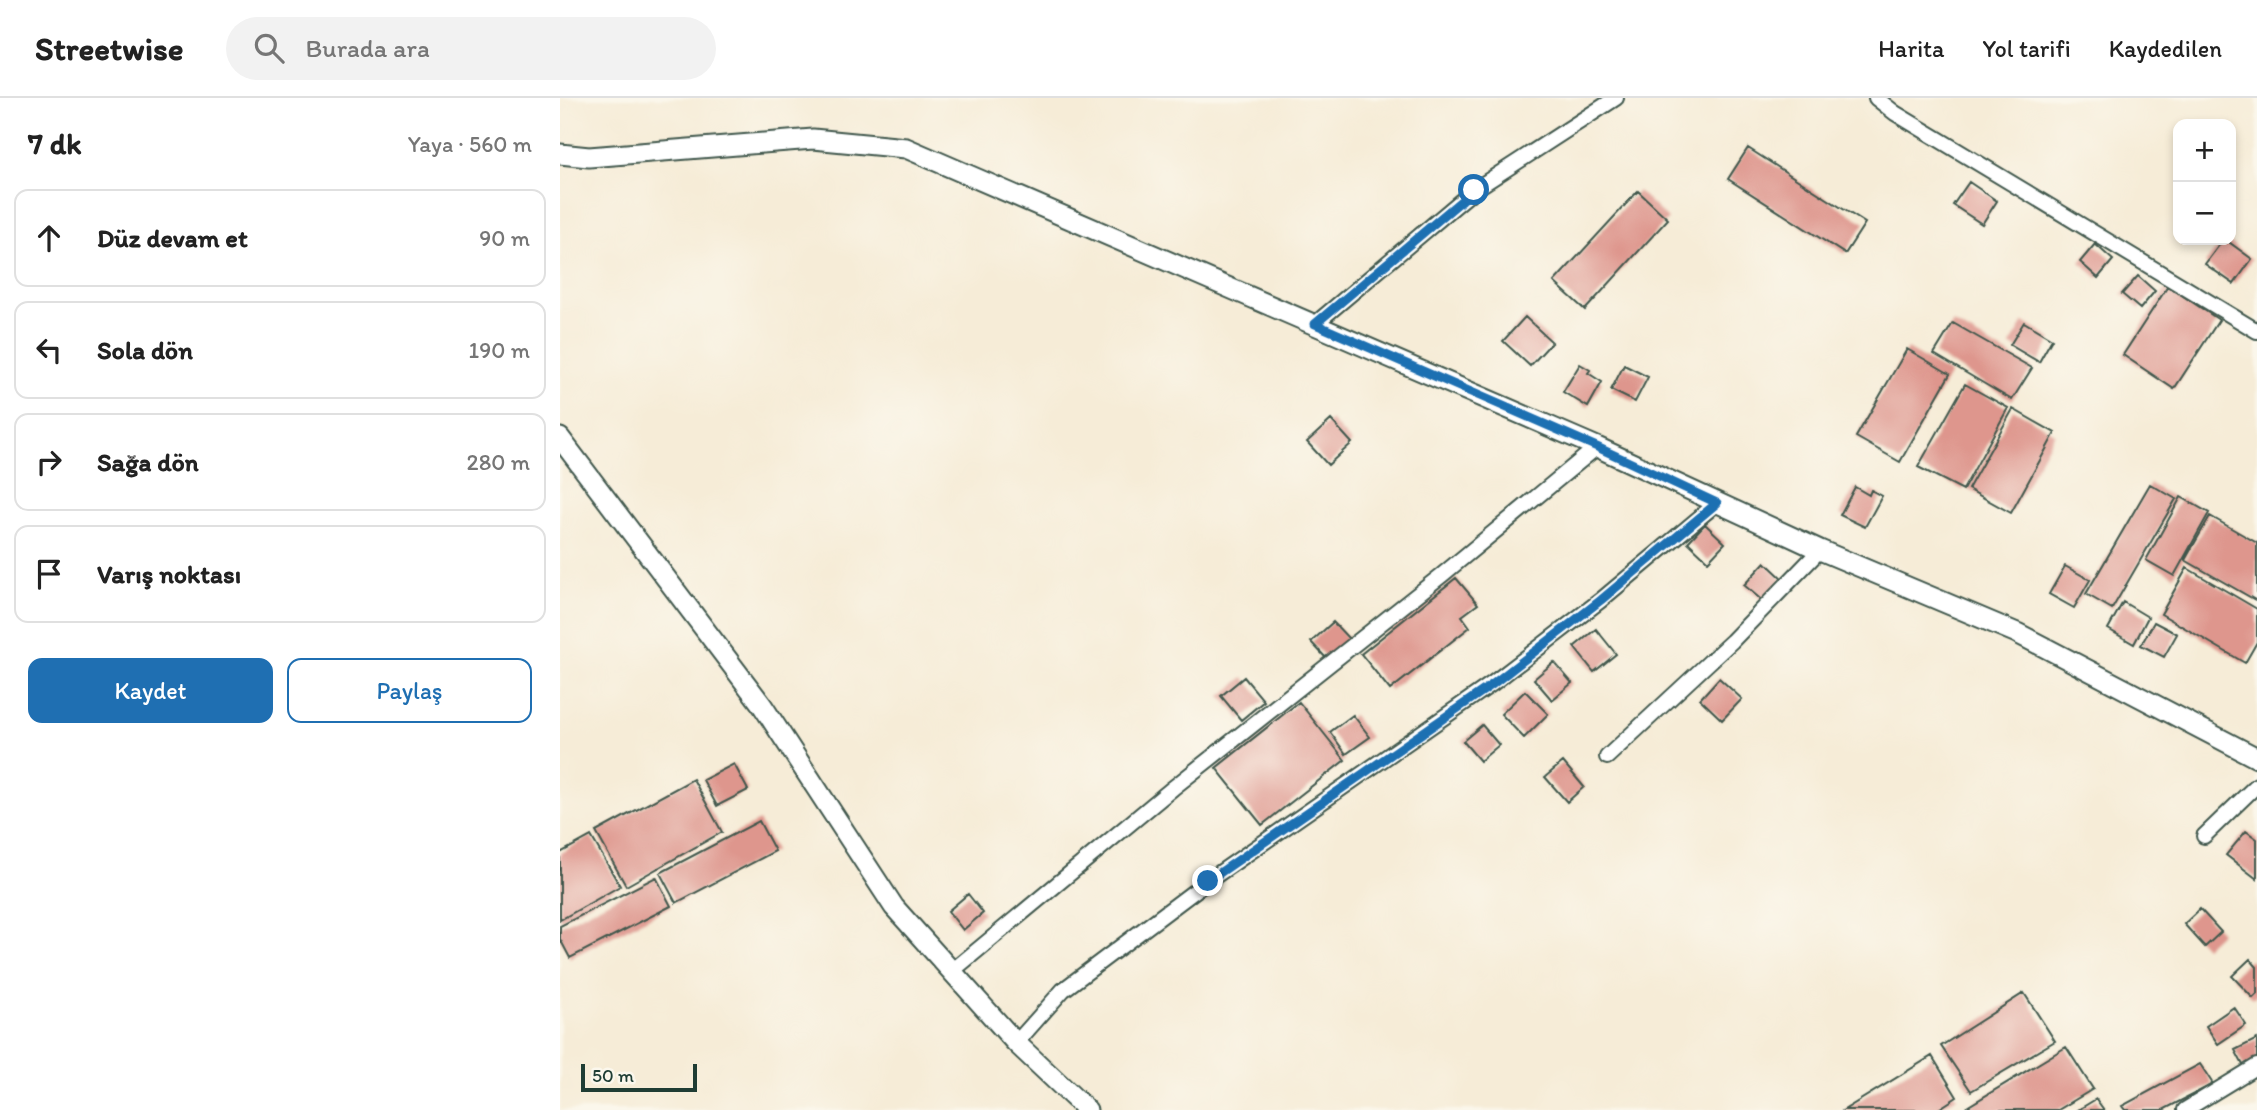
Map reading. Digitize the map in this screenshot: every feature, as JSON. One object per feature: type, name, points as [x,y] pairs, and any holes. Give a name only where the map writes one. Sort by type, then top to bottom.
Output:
[{"type":"street","points":[[1315,324],[1474,190],[1616,98]]},
{"type":"street","points":[[1876,98],[1895,113],[2257,331]]},
{"type":"street","points":[[560,154],[589,157],[813,139],[906,148],[1597,447],[1820,550],[2017,633],[2257,758]]},
{"type":"street","points":[[560,438],[762,705],[894,906],[1016,1043],[1087,1110]]},
{"type":"street","points":[[951,972],[1173,788],[1597,447]]},
{"type":"street","points":[[1016,1043],[1062,990],[1208,881],[1493,684],[1601,600],[1717,503]]},
{"type":"street","points":[[1607,757],[1732,641],[1820,550]]},
{"type":"street","points":[[2204,836],[2257,785]]},
{"type":"street","points":[[2185,1110],[2257,1066]]},
{"type":"building","points":[[1748,148],[1865,223],[1845,254],[1728,179]]},
{"type":"building","points":[[1969,182],[1997,201],[1982,224],[1953,205]]},
{"type":"building","points":[[1638,191],[1668,219],[1585,310],[1554,282]]},
{"type":"building","points":[[2095,244],[2113,260],[2098,278],[2080,262]]},
{"type":"building","points":[[2219,245],[2233,245],[2252,259],[2234,284],[2205,264]]},
{"type":"building","points":[[2138,276],[2155,291],[2140,309],[2122,294]]},
{"type":"building","points":[[2168,286],[2219,320],[2174,389],[2123,355]]},
{"type":"building","points":[[1525,317],[1552,342],[1530,366],[1503,341]]},
{"type":"building","points":[[2024,322],[2052,339],[2039,362],[2010,345]]},
{"type":"building","points":[[1953,323],[2032,368],[2012,400],[1934,354]]},
{"type":"building","points":[[1907,349],[1950,374],[1900,462],[1856,437]]},
{"type":"building","points":[[1580,364],[1602,382],[1588,407],[1563,392]]},
{"type":"building","points":[[1624,365],[1648,377],[1635,402],[1611,390]]},
{"type":"building","points":[[1965,384],[2008,408],[1963,490],[1918,467]]},
{"type":"building","points":[[2013,409],[2055,433],[2011,513],[1968,489]]},
{"type":"building","points":[[1331,420],[1352,443],[1328,465],[1307,442]]},
{"type":"building","points":[[2150,484],[2176,499],[2112,609],[2086,594]]},
{"type":"building","points":[[1855,487],[1869,495],[1871,490],[1882,496],[1865,527],[1840,515]]},
{"type":"building","points":[[2181,497],[2209,513],[2174,576],[2146,560]]},
{"type":"building","points":[[2210,516],[2257,543],[2257,601],[2185,560]]},
{"type":"building","points":[[1705,524],[1725,543],[1708,561],[1688,542]]},
{"type":"building","points":[[1765,562],[1785,581],[1765,603],[1744,585]]},
{"type":"building","points":[[2065,566],[2090,580],[2074,608],[2049,594]]},
{"type":"building","points":[[2187,568],[2257,609],[2257,642],[2245,663],[2161,614]]},
{"type":"building","points":[[1456,578],[1478,604],[1462,616],[1470,627],[1390,690],[1361,654]]},
{"type":"building","points":[[2123,602],[2148,617],[2134,644],[2108,629]]},
{"type":"building","points":[[1333,622],[1349,639],[1327,659],[1311,642]]},
{"type":"building","points":[[2154,622],[2177,634],[2164,657],[2141,645]]},
{"type":"building","points":[[1596,629],[1616,654],[1594,672],[1574,647]]},
{"type":"building","points":[[1554,662],[1572,683],[1552,700],[1534,679]]},
{"type":"building","points":[[1244,677],[1264,701],[1241,720],[1221,696]]},
{"type":"building","points":[[1719,678],[1742,699],[1722,720],[1700,699]]},
{"type":"building","points":[[1525,691],[1548,714],[1524,738],[1501,714]]},
{"type":"building","points":[[1299,702],[1345,760],[1262,825],[1216,768]]},
{"type":"building","points":[[1353,715],[1370,737],[1346,754],[1330,732]]},
{"type":"building","points":[[1482,725],[1499,745],[1480,761],[1463,741]]},
{"type":"building","points":[[1563,762],[1584,787],[1567,802],[1545,777]]},
{"type":"building","points":[[734,764],[748,790],[717,806],[703,780]]},
{"type":"building","points":[[693,779],[722,832],[626,886],[596,832]]},
{"type":"building","points":[[759,821],[775,851],[676,903],[660,873]]},
{"type":"building","points":[[2246,831],[2257,839],[2257,879],[2226,855]]},
{"type":"building","points":[[591,836],[620,886],[560,920],[560,853]]},
{"type":"building","points":[[656,877],[671,906],[570,958],[560,939],[560,926]]},
{"type":"building","points":[[968,894],[983,913],[963,930],[948,911]]},
{"type":"building","points":[[2200,909],[2221,932],[2205,947],[2184,924]]},
{"type":"building","points":[[2250,959],[2257,967],[2257,994],[2253,998],[2232,976]]},
{"type":"building","points":[[2024,993],[2055,1041],[1971,1091],[1941,1046]]},
{"type":"building","points":[[2234,1007],[2246,1025],[2218,1044],[2206,1026]]},
{"type":"building","points":[[2257,1039],[2257,1060],[2244,1067],[2235,1050]]},
{"type":"building","points":[[2066,1047],[2093,1089],[2058,1110],[1962,1110]]},
{"type":"building","points":[[1932,1056],[1957,1097],[1937,1110],[1844,1110]]},
{"type":"building","points":[[2200,1064],[2213,1084],[2163,1110],[2125,1110],[2122,1106]]},
{"type":"building","points":[[2096,1099],[2104,1110],[2078,1110]]},
{"type":"route","points":[[1208,881],[1493,684],[1601,600],[1717,503],[1597,447],[1315,324],[1474,190]]}]
